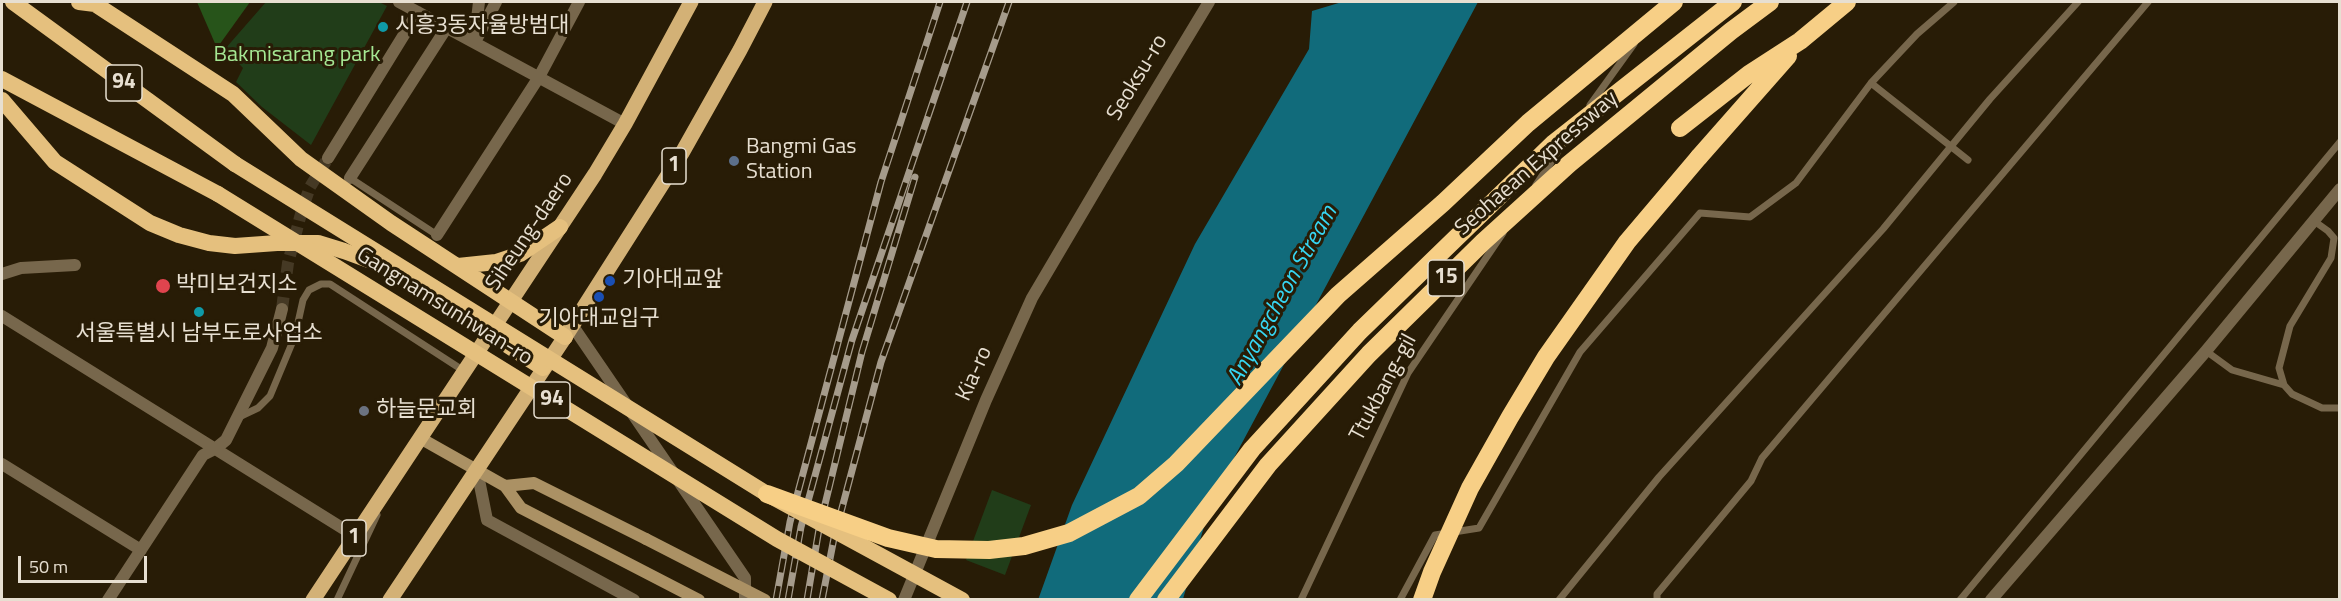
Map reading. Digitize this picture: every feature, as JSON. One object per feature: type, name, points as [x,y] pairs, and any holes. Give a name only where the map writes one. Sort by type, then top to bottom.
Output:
[{"type":"highway","name":"94","points":[[13,2],[235,164],[767,494]]},
{"type":"highway","points":[[79,2],[96,4],[233,94],[301,159],[391,223],[510,301],[568,331]]},
{"type":"highway","points":[[767,494],[888,538],[936,549],[989,550],[1024,546],[1069,533],[1139,496],[1176,464],[1338,295],[1443,204],[1528,123],[1674,2]]},
{"type":"highway","name":"Seohaean Expressway","points":[[1138,600],[1252,449],[1360,331],[1554,143],[1733,2]]},
{"type":"highway","name":"Seohaean Expressway","points":[[1166,600],[1268,465],[1369,354],[1483,242],[1569,164],[1731,31],[1770,2]]},
{"type":"highway","points":[[1680,128],[1749,74],[1800,41],[1847,2]]},
{"type":"highway","points":[[1422,600],[1432,572],[1470,488],[1546,357],[1627,242],[1800,41]]},
{"type":"highway","name":"Gangnamsunhwan-ro","points":[[3,83],[218,194],[777,539],[889,600]]},
{"type":"highway","points":[[2,100],[56,162],[150,223],[179,235],[209,243],[235,246],[318,243],[374,262],[543,368]]},
{"type":"highway","points":[[458,266],[496,262],[520,254],[560,227]]},
{"type":"highway","points":[[767,494],[962,600]]},
{"type":"main road","name":"Siheung-daero","points":[[314,600],[560,227],[625,124],[691,2]]},
{"type":"main road","name":"1","points":[[390,600],[568,331],[682,153],[765,2]]},
{"type":"main road","points":[[420,438],[505,486],[521,508],[699,600]]},
{"type":"main road","points":[[505,486],[534,483],[765,600]]},
{"type":"street","points":[[399,2],[625,124]]},
{"type":"street","points":[[475,42],[479,2]]},
{"type":"street","points":[[475,42],[496,2]]},
{"type":"street","points":[[437,235],[539,77],[579,2]]},
{"type":"street","name":"Seoksu-ro","points":[[1104,176],[1209,2]]},
{"type":"street","points":[[328,158],[418,12]]},
{"type":"street","points":[[350,178],[447,27]]},
{"type":"street","name":"Kia-ro","points":[[904,600],[986,400],[1032,298],[1104,176]]},
{"type":"street","points":[[1990,600],[2206,351],[2340,189]]},
{"type":"street","points":[[2,273],[21,268],[75,265]]},
{"type":"street","points":[[108,600],[203,455],[215,450],[226,440],[272,348],[282,309]]},
{"type":"street","points":[[2,316],[355,536]]},
{"type":"street","points":[[568,331],[745,578],[745,600]]},
{"type":"street","points":[[2,464],[141,550]]},
{"type":"street","points":[[477,470],[487,520],[631,599]]},
{"type":"lane","name":"Ttukbang-gil","points":[[1301,600],[1408,373],[1580,120],[1667,2]]},
{"type":"lane","points":[[1400,600],[1435,535],[1479,528],[1580,352],[1700,213],[1750,217],[1796,183],[1872,83],[1917,34],[1954,2]]},
{"type":"lane","points":[[1559,600],[1659,477],[1883,229],[1950,146],[2078,2]]},
{"type":"lane","points":[[1657,600],[1657,594],[1752,481],[1762,458],[2148,2]]},
{"type":"lane","points":[[1872,83],[1968,160]]},
{"type":"lane","points":[[1960,600],[2340,142]]},
{"type":"lane","points":[[350,178],[437,235]]},
{"type":"lane","points":[[2314,221],[2334,238],[2331,258],[2290,326],[2279,368],[2284,385],[2292,394],[2322,408],[2340,408]]},
{"type":"lane","points":[[239,417],[258,408],[270,396],[295,336],[303,300],[309,290],[321,284],[330,284],[464,371]]},
{"type":"lane","points":[[2206,351],[2232,370],[2284,385]]},
{"type":"lane","points":[[338,600],[394,477]]},
{"type":"green space","points":[[197,2],[250,2],[217,48]]},
{"type":"green space","name":"Bakmisarang park","points":[[266,2],[379,2],[387,6],[311,145],[262,107],[236,82],[243,68],[225,49]]},
{"type":"green space","points":[[992,490],[1031,505],[1005,575],[966,560]]},
{"type":"water","name":"Anyangcheon Stream","points":[[1342,2],[1478,2],[1212,499],[1183,599],[1038,600],[1072,505],[1195,244],[1309,49],[1312,11]]},
{"type":"tunnel","points":[[282,309],[288,263],[302,210],[310,187],[328,158]]},
{"type":"railway","points":[[776,600],[790,522],[881,182],[940,2]]},
{"type":"railway","points":[[788,600],[801,527],[852,340],[967,2]]},
{"type":"railway","points":[[822,600],[834,538],[881,362],[1009,2]]},
{"type":"railway","points":[[807,600],[819,529],[862,352],[915,177]]},
{"type":"place","name":"시흥3동자율방범대","points":[[383,27]]},
{"type":"place","name":"Bangmi Gas Station","points":[[734,161]]},
{"type":"place","name":"기아대교앞","points":[[610,281]]},
{"type":"place","name":"박미보건지소","points":[[163,286]]},
{"type":"place","name":"기아대교입구","points":[[599,297]]},
{"type":"place","name":"서울특별시 남부도로사업소","points":[[199,312]]},
{"type":"place","name":"하늘문교회","points":[[364,411]]}]
